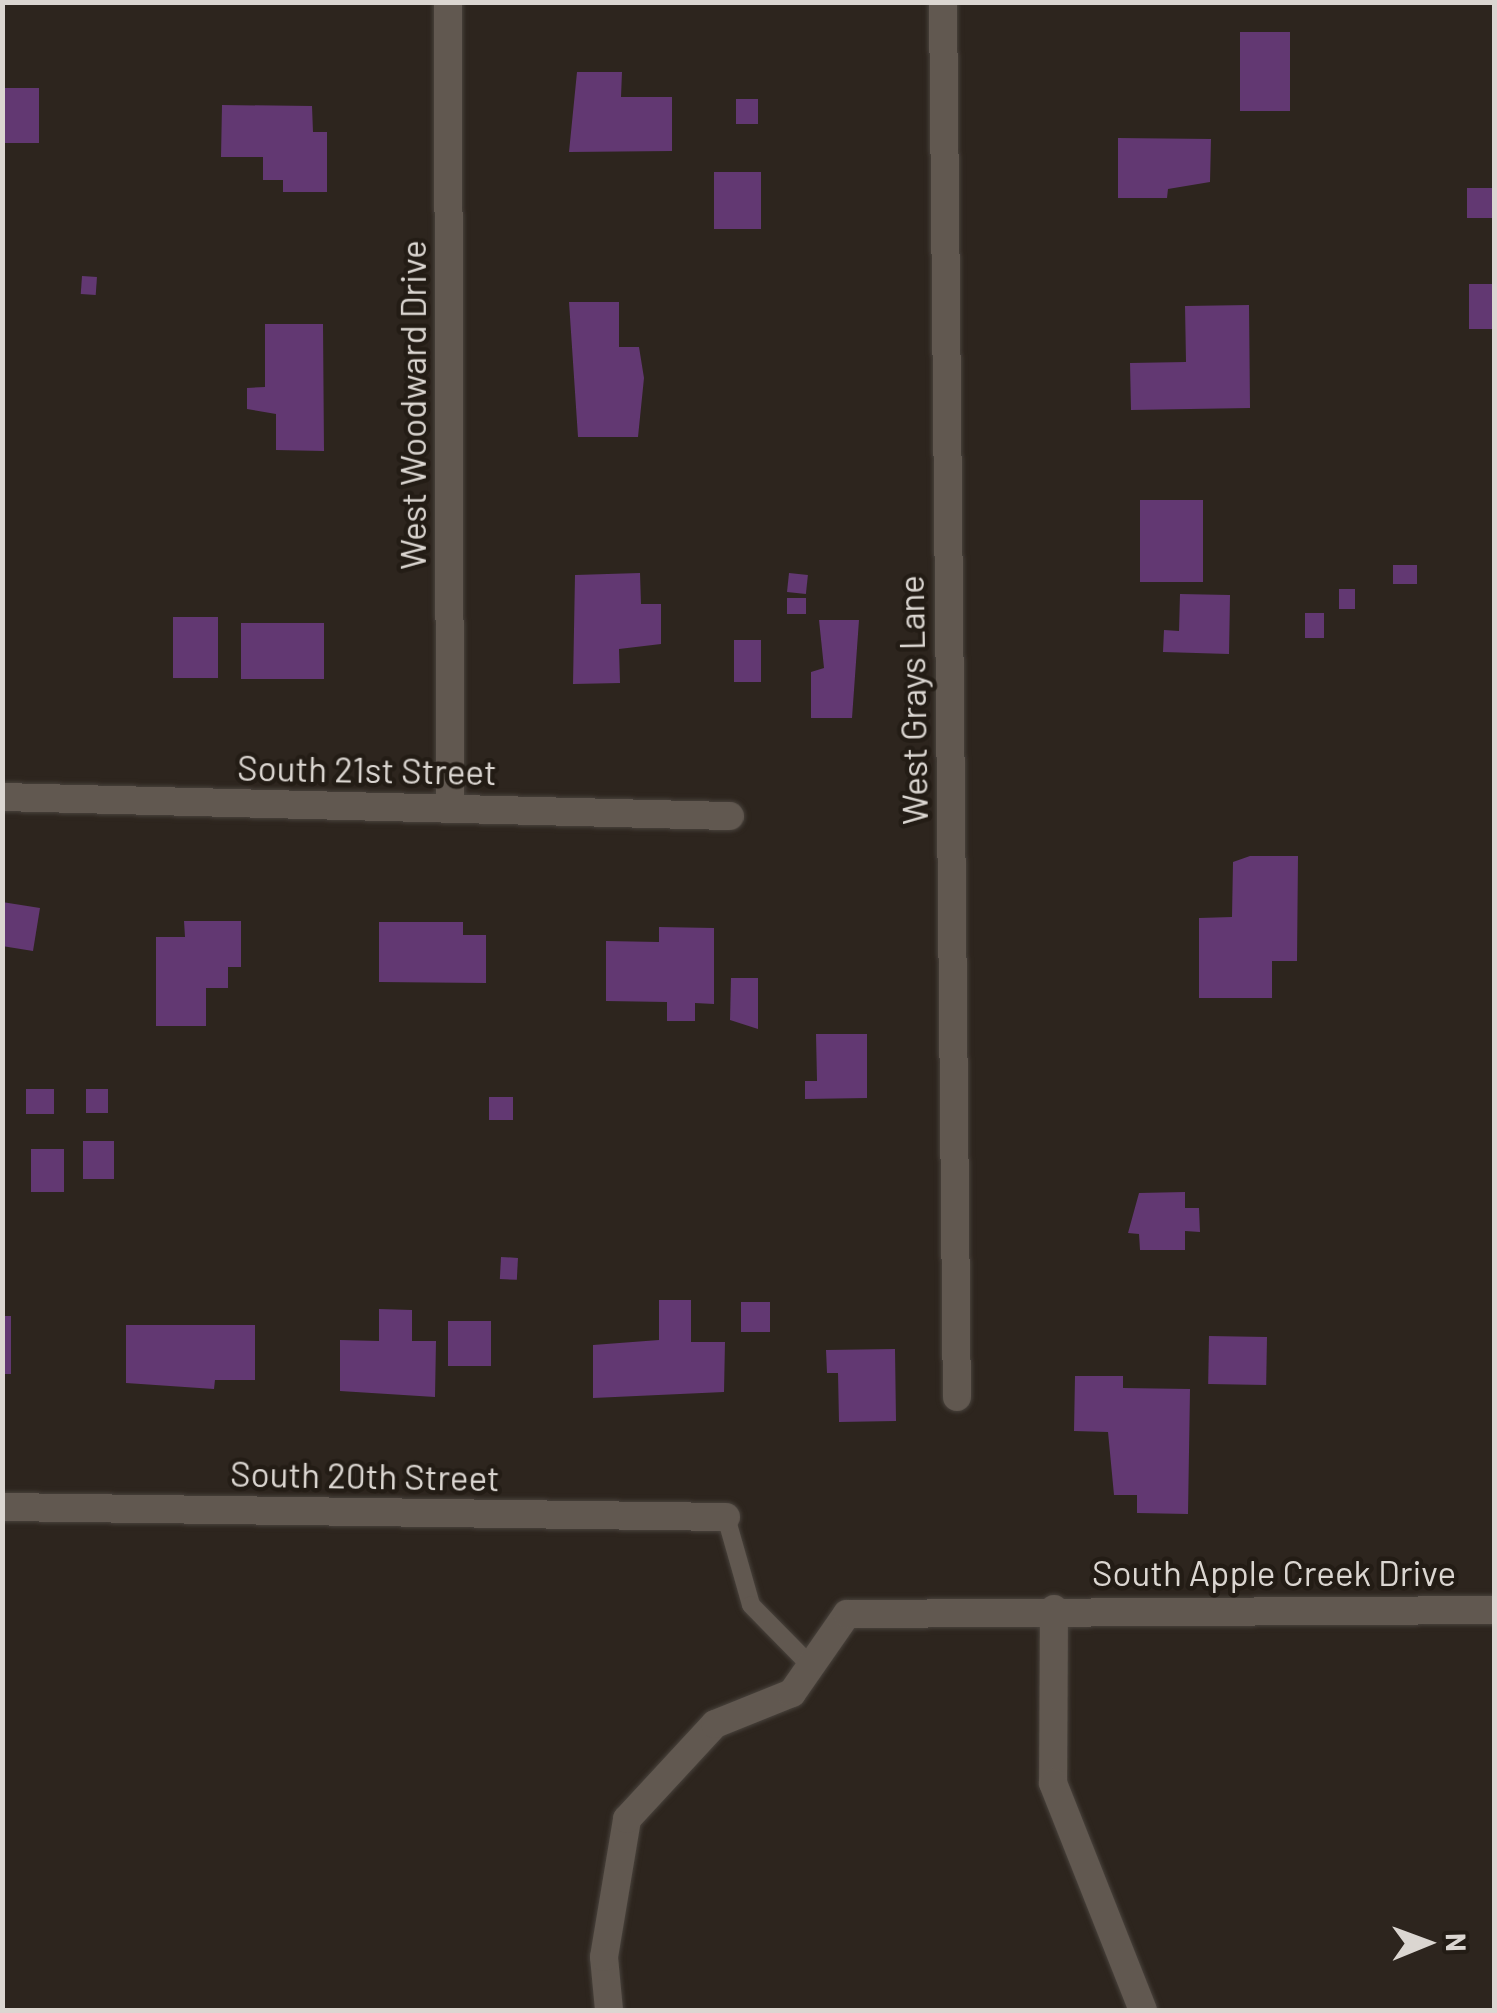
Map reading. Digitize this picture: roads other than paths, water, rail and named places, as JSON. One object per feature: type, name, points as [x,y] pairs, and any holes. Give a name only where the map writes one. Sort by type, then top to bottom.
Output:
[{"type":"street","name":"West Woodward Drive","points":[[448,2],[450,808]]},
{"type":"street","name":"West Grays Lane","points":[[943,2],[956,1397]]},
{"type":"street","name":"South 21st Street","points":[[2,796],[730,816]]},
{"type":"street","name":"South 20th Street","points":[[2,1507],[726,1517]]},
{"type":"street","name":"South Apple Creek Drive","points":[[811,1666],[822,1638],[846,1614],[1054,1609],[1494,1610]]},
{"type":"street","points":[[1054,1609],[1053,1783],[1143,2010]]},
{"type":"street","points":[[609,2010],[604,1957],[627,1818],[714,1724],[792,1693],[811,1666]]},
{"type":"lane","points":[[726,1517],[751,1605],[811,1666]]}]
